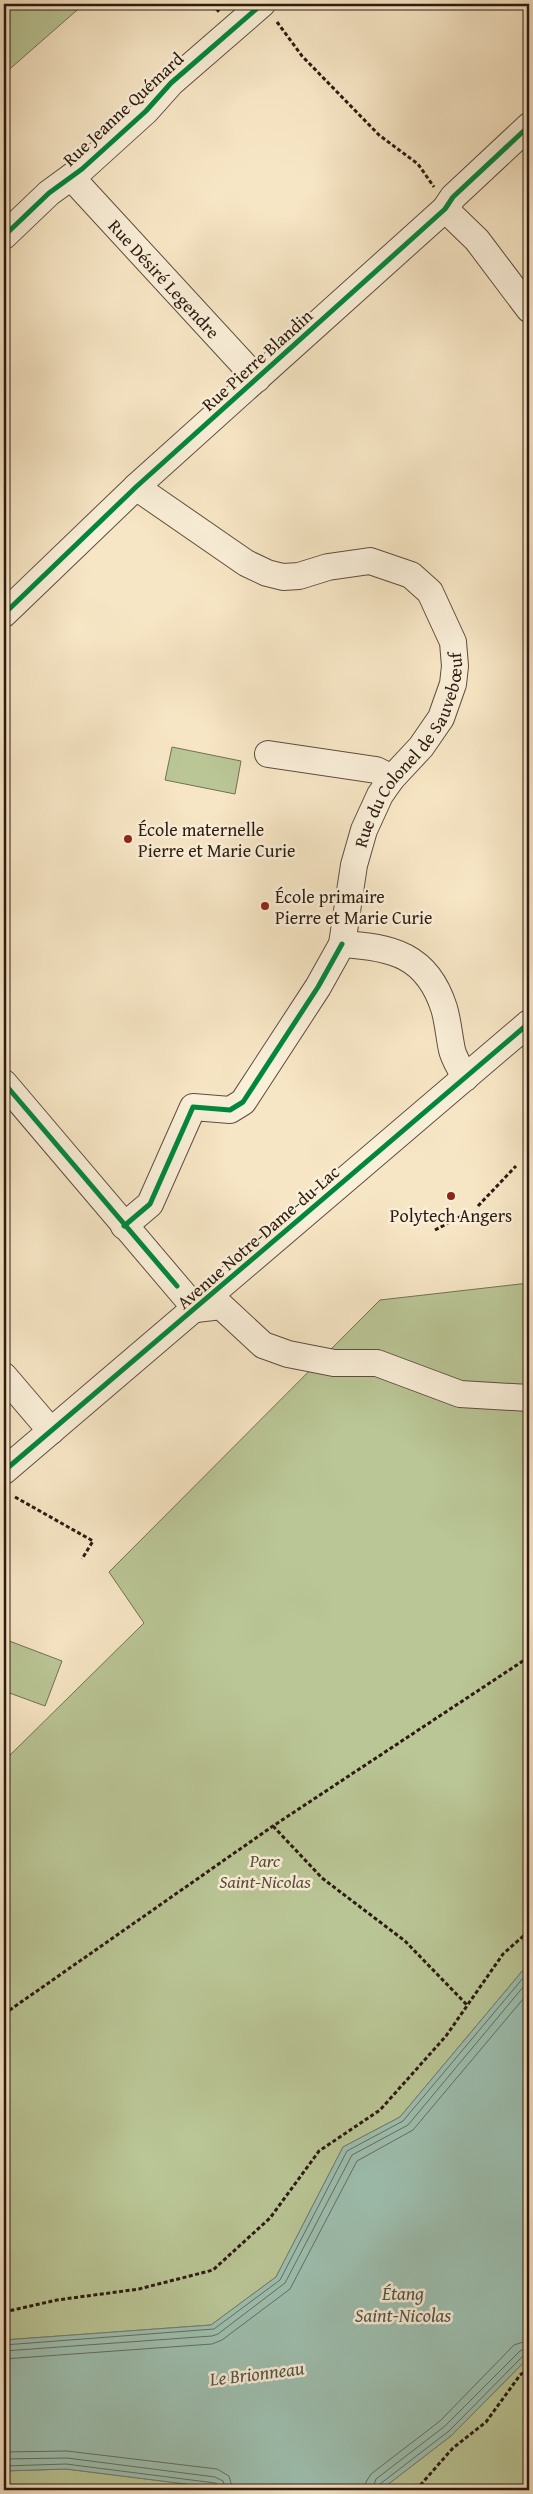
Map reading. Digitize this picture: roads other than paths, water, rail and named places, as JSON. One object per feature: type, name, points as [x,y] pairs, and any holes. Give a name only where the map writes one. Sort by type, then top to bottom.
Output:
[{"type":"street","name":"Rue Jeanne Quémard","points":[[4,236],[49,193],[71,177],[146,111],[171,83],[213,45],[234,30],[270,13]]},
{"type":"street","name":"Rue Pierre Blandin","points":[[4,614],[136,487],[258,379],[445,202],[529,126]]},
{"type":"street","name":"Rue Désiré Legendre","points":[[71,177],[258,379]]},
{"type":"street","points":[[445,202],[477,240],[529,309]]},
{"type":"street","name":"Rue du Colonel de Sauvebœuf","points":[[136,487],[238,558],[266,573],[283,577],[299,576],[328,567],[370,561],[411,575],[430,592],[453,642],[455,666],[453,684],[441,718],[432,734],[392,778],[371,812],[358,847],[342,944]]},
{"type":"street","points":[[268,754],[376,770],[392,778]]},
{"type":"street","points":[[124,1226],[150,1204],[193,1107],[230,1110],[243,1102],[307,1004],[342,944],[378,947],[401,954],[412,960],[430,978],[444,1008],[453,1052],[465,1078]]},
{"type":"street","name":"Avenue Notre-Dame-du-Lac","points":[[4,1471],[529,1023]]},
{"type":"street","points":[[4,1083],[124,1226],[196,1308],[221,1306],[263,1345],[288,1354],[334,1363],[377,1363],[460,1394],[529,1398]]},
{"type":"street","points":[[4,1376],[51,1431]]},
{"type":"water","name":"Étang Saint-Nicolas","points":[[529,1963],[529,2357],[452,2435],[382,2489],[234,2490],[66,2469],[4,2471],[4,2340],[211,2325],[276,2277],[343,2147],[400,2117]]},
{"type":"place","name":"École maternelle Pierre et Marie Curie","points":[[128,839]]},
{"type":"place","name":"École primaire Pierre et Marie Curie","points":[[265,906]]},
{"type":"place","name":"Polytech Angers","points":[[451,1196]]},
{"type":"park label","name":"Parc Saint-Nicolas","points":[[265,1870]]},
{"type":"water label","name":"Le Brionneau","points":[[257,2373]]}]
